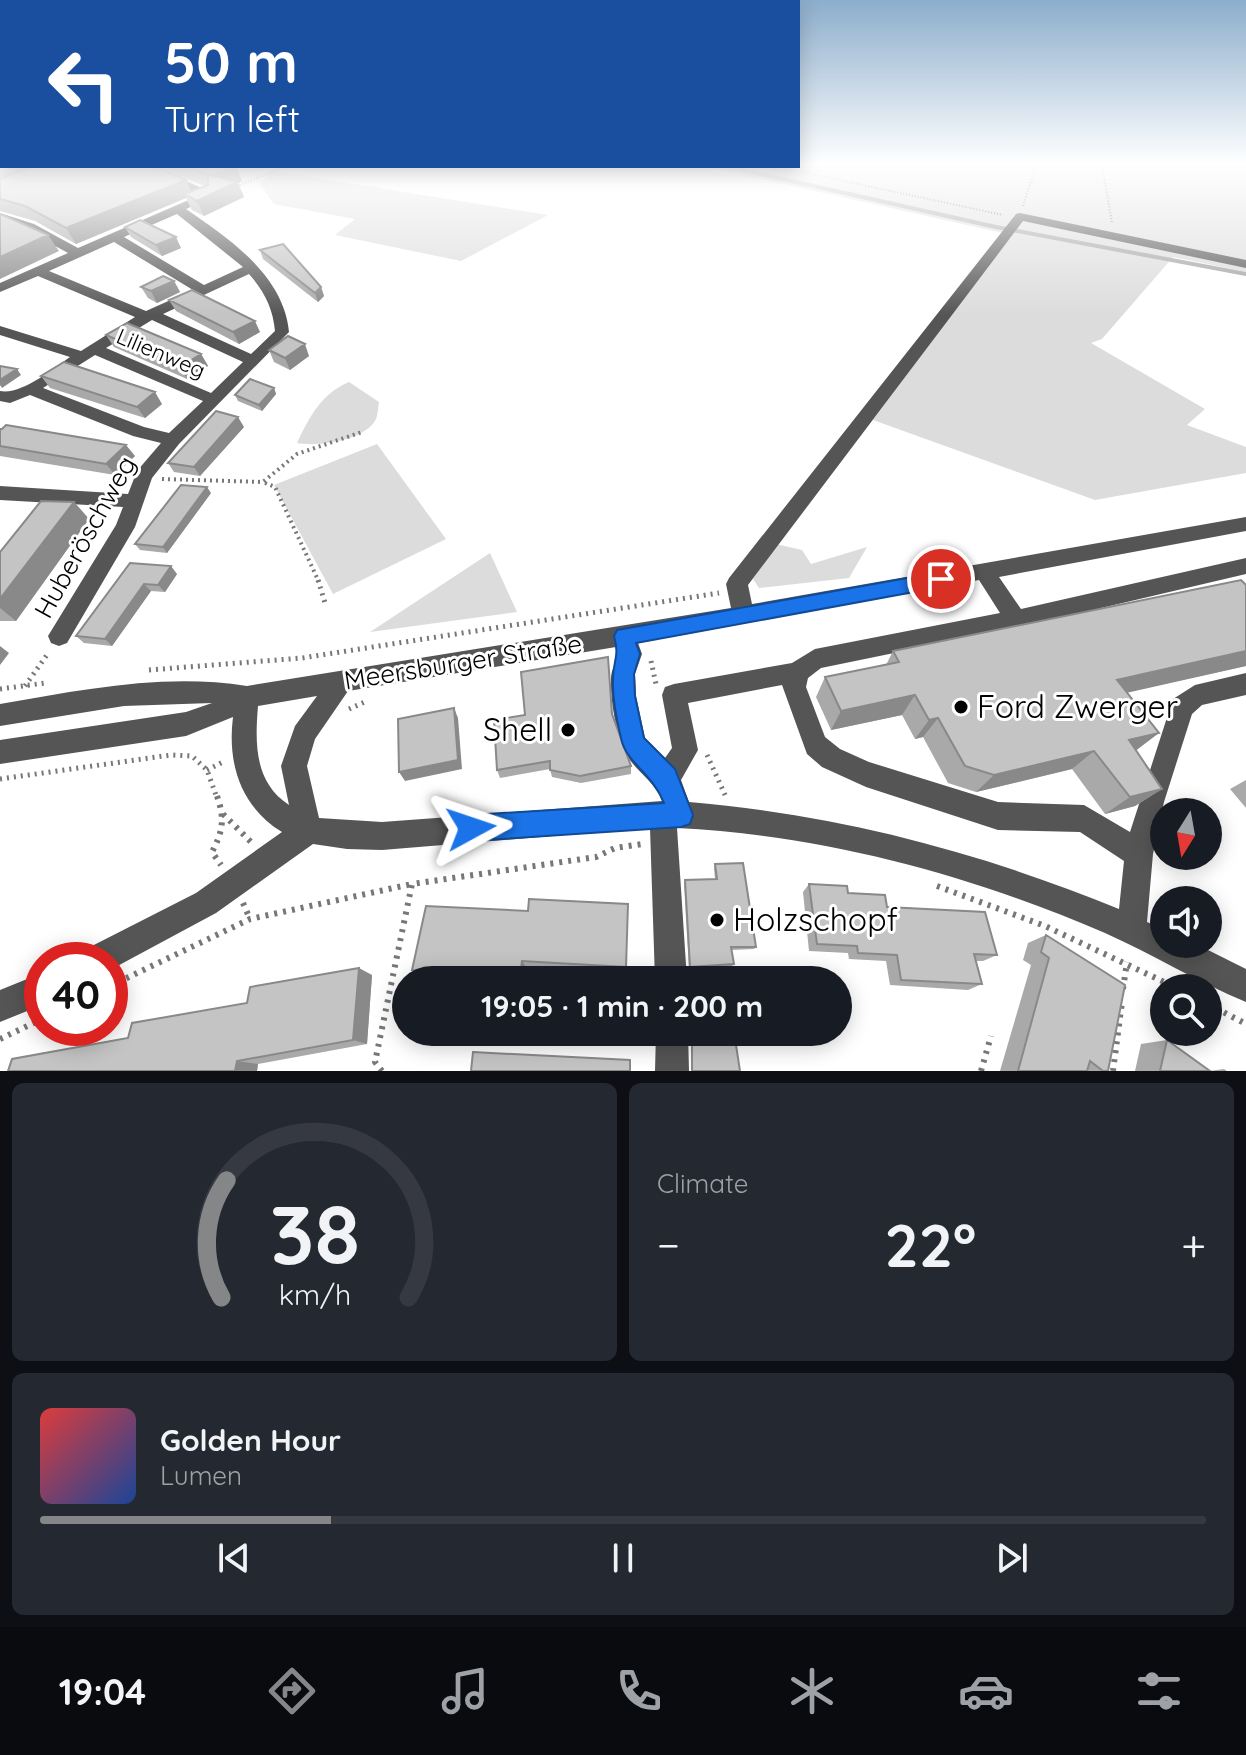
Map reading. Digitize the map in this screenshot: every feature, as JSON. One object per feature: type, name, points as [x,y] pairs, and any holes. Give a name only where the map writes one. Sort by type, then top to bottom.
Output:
[{"type":"street","points":[[0,288],[167,215]]},
{"type":"street","name":"Huberöschweg","points":[[59,636],[125,527],[144,478],[173,440],[282,332],[283,319],[252,268],[217,234],[187,215]]},
{"type":"street","points":[[0,217],[30,227],[77,253]]},
{"type":"street","points":[[743,614],[737,584],[1020,217],[1246,264]]},
{"type":"street","points":[[114,237],[202,289]]},
{"type":"street","points":[[5,397],[30,389],[149,316],[252,268]]},
{"type":"street","points":[[37,271],[254,361]]},
{"type":"street","name":"Lilienweg","points":[[0,330],[86,352],[212,399]]},
{"type":"street","points":[[30,389],[139,432],[173,440]]},
{"type":"street","points":[[0,493],[134,501]]},
{"type":"street","name":"Meersburger Straße","points":[[3,758],[186,724],[209,717],[247,697],[624,636],[1246,524]]},
{"type":"street","points":[[671,966],[667,778],[685,750],[674,695],[797,672],[815,659],[1016,619],[1246,566]]},
{"type":"street","points":[[984,571],[1016,619]]},
{"type":"street","points":[[624,636],[630,654],[623,674],[624,696],[634,744],[667,778]]},
{"type":"street","points":[[797,672],[794,687],[816,745],[831,758],[866,774],[998,816],[1084,819],[1139,854]]},
{"type":"street","points":[[308,831],[294,766],[304,734],[342,680]]},
{"type":"street","points":[[1131,931],[1139,854],[1151,802],[1182,707],[1195,696],[1246,684]]},
{"type":"street","name":"Meersburger Straße","points":[[0,715],[177,691],[224,692],[247,697]]},
{"type":"street","points":[[247,697],[242,724],[244,751],[254,789],[269,807],[308,831],[350,837],[669,823],[844,835],[925,854],[1131,931],[1246,986]]},
{"type":"street","points":[[128,944],[206,903],[308,831]]},
{"type":"street","points":[[0,1006],[24,996]]},
{"type":"street","points":[[672,1046],[672,1071]]},
{"type":"path","points":[[1010,215],[1020,217]]},
{"type":"path","points":[[1108,215],[1111,237]]},
{"type":"path","points":[[263,482],[297,454],[362,432]]},
{"type":"path","points":[[144,478],[263,482],[275,487],[325,595],[326,606]]},
{"type":"path","points":[[302,658],[738,591]]},
{"type":"path","name":"Huberöschweg","points":[[25,686],[59,636]]},
{"type":"path","points":[[0,779],[171,755],[192,756],[207,770],[223,814],[222,832],[212,852]]},
{"type":"path","points":[[223,814],[269,859]]},
{"type":"path","points":[[128,977],[250,919],[412,884],[596,857],[669,823]]},
{"type":"path","points":[[928,882],[1045,926],[1150,974]]},
{"type":"path","points":[[382,1071],[375,1062],[412,884]]},
{"type":"path","points":[[1113,1071],[1127,962]]},
{"type":"path","points":[[1222,1011],[1246,1024]]},
{"type":"path","points":[[0,1039],[24,1028]]},
{"type":"path","points":[[981,1071],[991,1036]]},
{"type":"shaded area","points":[[333,215],[548,215],[461,261],[335,235],[355,219]]},
{"type":"shaded area","points":[[922,215],[1246,215],[1246,272],[1173,257],[1102,339],[1091,343],[1205,409],[1187,425],[1246,447],[1246,473],[1095,500],[873,420],[1016,229],[1003,233]]},
{"type":"shaded area","points":[[349,382],[379,402],[375,421],[369,428],[350,438],[316,444],[297,443],[324,399]]},
{"type":"shaded area","points":[[377,444],[446,539],[333,594],[274,485]]},
{"type":"shaded area","points":[[776,544],[802,550],[811,564],[867,547],[849,578],[759,588],[753,579]]},
{"type":"shaded area","points":[[490,553],[517,612],[370,632]]},
{"type":"building","points":[[0,215],[48,235],[0,257]]},
{"type":"building","points":[[42,215],[99,215],[66,228]]},
{"type":"building","points":[[140,220],[176,237],[156,245],[125,227]]},
{"type":"building","points":[[283,244],[321,287],[315,293],[260,250]]},
{"type":"building","points":[[163,276],[174,281],[151,291],[141,287]]},
{"type":"building","points":[[192,290],[255,321],[233,332],[169,300]]},
{"type":"building","points":[[127,323],[201,354],[180,367],[106,335]]},
{"type":"building","points":[[288,336],[305,344],[285,358],[269,350]]},
{"type":"building","points":[[64,362],[155,392],[137,407],[41,376]]},
{"type":"building","points":[[0,366],[17,369],[0,380]]},
{"type":"building","points":[[250,379],[274,388],[259,405],[235,395]]},
{"type":"building","points":[[216,411],[238,417],[194,467],[168,463]]},
{"type":"building","points":[[6,425],[126,445],[106,464],[0,446],[0,429]]},
{"type":"building","points":[[181,485],[207,487],[163,547],[135,544]]},
{"type":"building","points":[[41,501],[74,502],[0,599],[0,552]]},
{"type":"building","points":[[130,563],[171,566],[158,585],[144,584],[105,639],[76,636]]},
{"type":"building","name":"Ford Zwerger","points":[[1241,580],[1246,585],[1246,651],[1117,680],[1159,733],[1129,740],[1162,789],[1130,797],[1094,751],[994,775],[965,766],[938,718],[929,720],[915,695],[841,711],[825,677],[899,662],[893,651]]},
{"type":"building","points":[[608,657],[612,714],[631,766],[580,776],[550,770],[550,761],[497,770],[494,720],[525,715],[521,672]]},
{"type":"building","points":[[454,708],[458,760],[399,772],[398,719]]},
{"type":"building","name":"Holzschopf","points":[[743,863],[756,947],[731,947],[734,964],[690,966],[685,880],[717,879],[715,864]]},
{"type":"building","points":[[809,884],[847,886],[848,893],[885,895],[887,907],[985,912],[997,955],[974,954],[982,984],[901,980],[897,955],[858,953],[857,946],[817,944]]},
{"type":"building","points":[[529,899],[628,904],[626,966],[522,961],[521,966],[413,966],[426,906],[528,911]]},
{"type":"building","points":[[1046,935],[1125,985],[1108,1071],[1103,1071],[1090,1061],[1087,1071],[1018,1071],[1049,958],[1041,952]]},
{"type":"building","points":[[359,968],[353,1040],[237,1061],[235,1071],[8,1071],[12,1059],[84,1046],[128,1046],[132,1023],[247,1003],[250,987]]},
{"type":"building","points":[[692,1046],[736,1046],[740,1071],[692,1071]]},
{"type":"building","points":[[1166,1046],[1175,1046],[1210,1071],[1160,1071]]},
{"type":"building","points":[[473,1052],[630,1060],[630,1071],[471,1071]]},
{"type":"waterway","points":[[943,215],[1246,274]]},
{"type":"place","name":"Ford Zwerger","points":[[961,707]]},
{"type":"place","name":"Shell","points":[[568,730]]},
{"type":"place","name":"Holzschopf","points":[[717,920]]},
{"type":"route","points":[[471,828],[681,815],[667,778],[649,763],[634,744],[624,696],[623,674],[630,654],[624,636],[941,579]]}]
